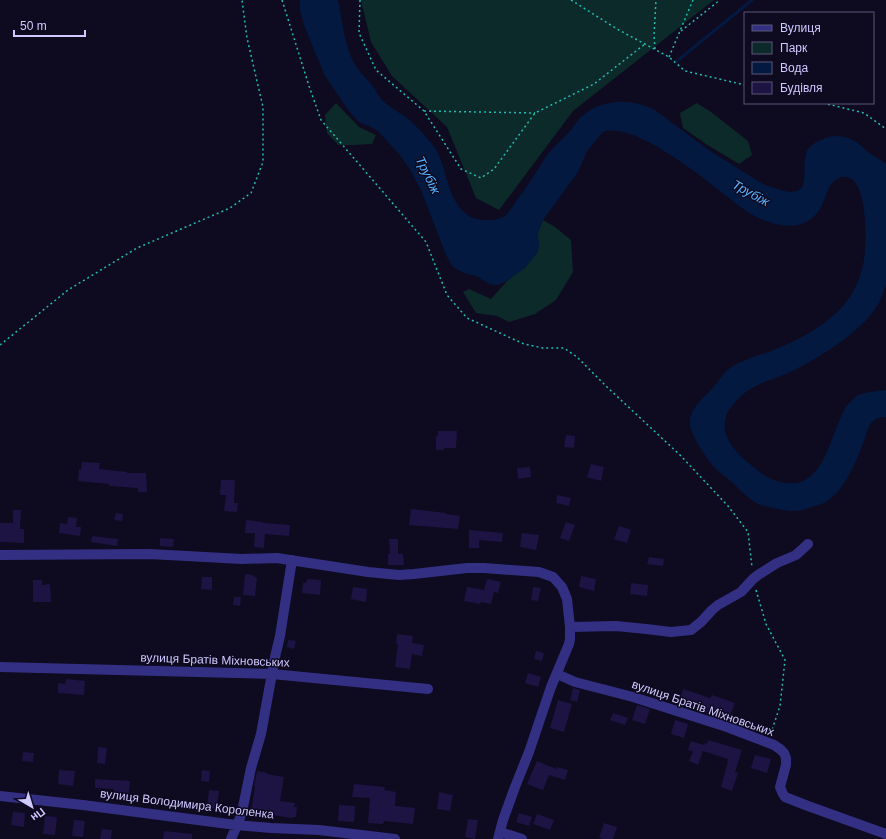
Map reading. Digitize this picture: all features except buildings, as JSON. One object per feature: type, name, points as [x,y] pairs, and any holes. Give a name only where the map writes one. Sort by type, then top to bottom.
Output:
[{"type":"street","points":[[570,627],[622,627],[672,632],[691,630],[718,605],[741,592],[753,579],[768,568],[796,555],[808,544]]},
{"type":"street","points":[[0,555],[149,554],[242,559],[277,558],[361,571],[399,575],[467,568],[484,568],[539,572],[553,577],[562,587],[567,598],[570,627],[569,644],[548,695],[499,835],[522,839]]},
{"type":"street","points":[[231,839],[240,818],[250,773],[261,734],[281,632],[292,560]]},
{"type":"street","name":"вулиця Братів Міхновських","points":[[0,667],[272,674],[428,689]]},
{"type":"street","name":"вулиця Братів Міхновських","points":[[556,674],[575,682],[633,697],[767,741],[780,749],[786,758],[786,766],[780,787],[785,797],[886,834]]},
{"type":"street","name":"вулиця Володимира Короленка","points":[[0,796],[236,825],[319,830],[395,839]]},
{"type":"path","points":[[0,345],[68,290],[137,248],[230,208],[251,193],[263,162],[263,107],[247,38],[242,0]]},
{"type":"path","points":[[282,0],[320,120],[426,242],[447,295],[452,301],[467,318],[524,344],[543,348],[564,348],[577,357],[680,455],[728,506],[748,532],[753,579],[766,624],[784,660],[780,706],[767,741]]},
{"type":"path","points":[[360,0],[359,33],[376,70],[424,111],[461,169],[481,178],[494,169],[535,113]]},
{"type":"path","points":[[571,0],[617,29],[669,57],[685,71],[744,85]]},
{"type":"path","points":[[655,49],[654,35],[656,0]]},
{"type":"path","points":[[669,57],[694,0]]},
{"type":"path","points":[[680,32],[720,0]]},
{"type":"path","points":[[424,111],[535,113],[594,84],[645,44]]},
{"type":"path","points":[[827,104],[864,113],[886,129]]},
{"type":"green space","points":[[361,0],[714,0],[573,111],[499,210],[476,198],[447,127],[392,76],[371,42]]},
{"type":"green space","points":[[336,103],[359,127],[376,135],[372,144],[338,145],[327,133],[325,115]]},
{"type":"green space","points":[[697,103],[748,141],[752,155],[739,164],[683,128],[680,113]]},
{"type":"green space","points":[[543,220],[555,227],[571,240],[573,272],[556,300],[535,314],[509,322],[497,316],[476,313],[463,292],[469,289],[491,299],[511,278],[538,237],[538,232]]},
{"type":"water","name":"Трубіж","points":[[300,0],[338,0],[347,44],[353,61],[372,85],[379,97],[410,121],[432,144],[437,152],[455,201],[461,209],[472,218],[493,220],[506,215],[547,155],[570,131],[579,119],[594,108],[611,103],[629,102],[647,106],[655,110],[710,151],[765,185],[789,192],[797,191],[802,188],[807,151],[813,144],[826,138],[836,136],[846,137],[859,144],[869,153],[886,164],[886,284],[877,306],[870,316],[849,336],[823,354],[786,374],[760,384],[743,394],[726,416],[725,432],[737,453],[767,477],[780,482],[795,483],[803,481],[811,476],[818,468],[824,459],[846,407],[860,395],[886,390],[886,417],[876,419],[870,425],[854,465],[838,491],[824,503],[804,510],[787,511],[761,505],[745,495],[714,467],[695,439],[691,428],[690,418],[696,406],[730,368],[744,360],[769,352],[815,330],[840,309],[850,296],[858,282],[863,265],[865,243],[864,211],[861,196],[856,184],[849,178],[839,178],[829,188],[820,209],[812,218],[803,223],[793,226],[772,223],[751,214],[695,172],[655,146],[635,136],[618,131],[603,132],[587,151],[578,172],[543,220],[538,232],[538,252],[525,268],[507,281],[495,285],[489,284],[476,276],[464,273],[453,267],[446,255],[421,190],[409,168],[399,154],[378,131],[359,122],[355,118],[324,74],[304,25],[300,10]]},
{"type":"waterway","points":[[677,61],[752,0]]}]
